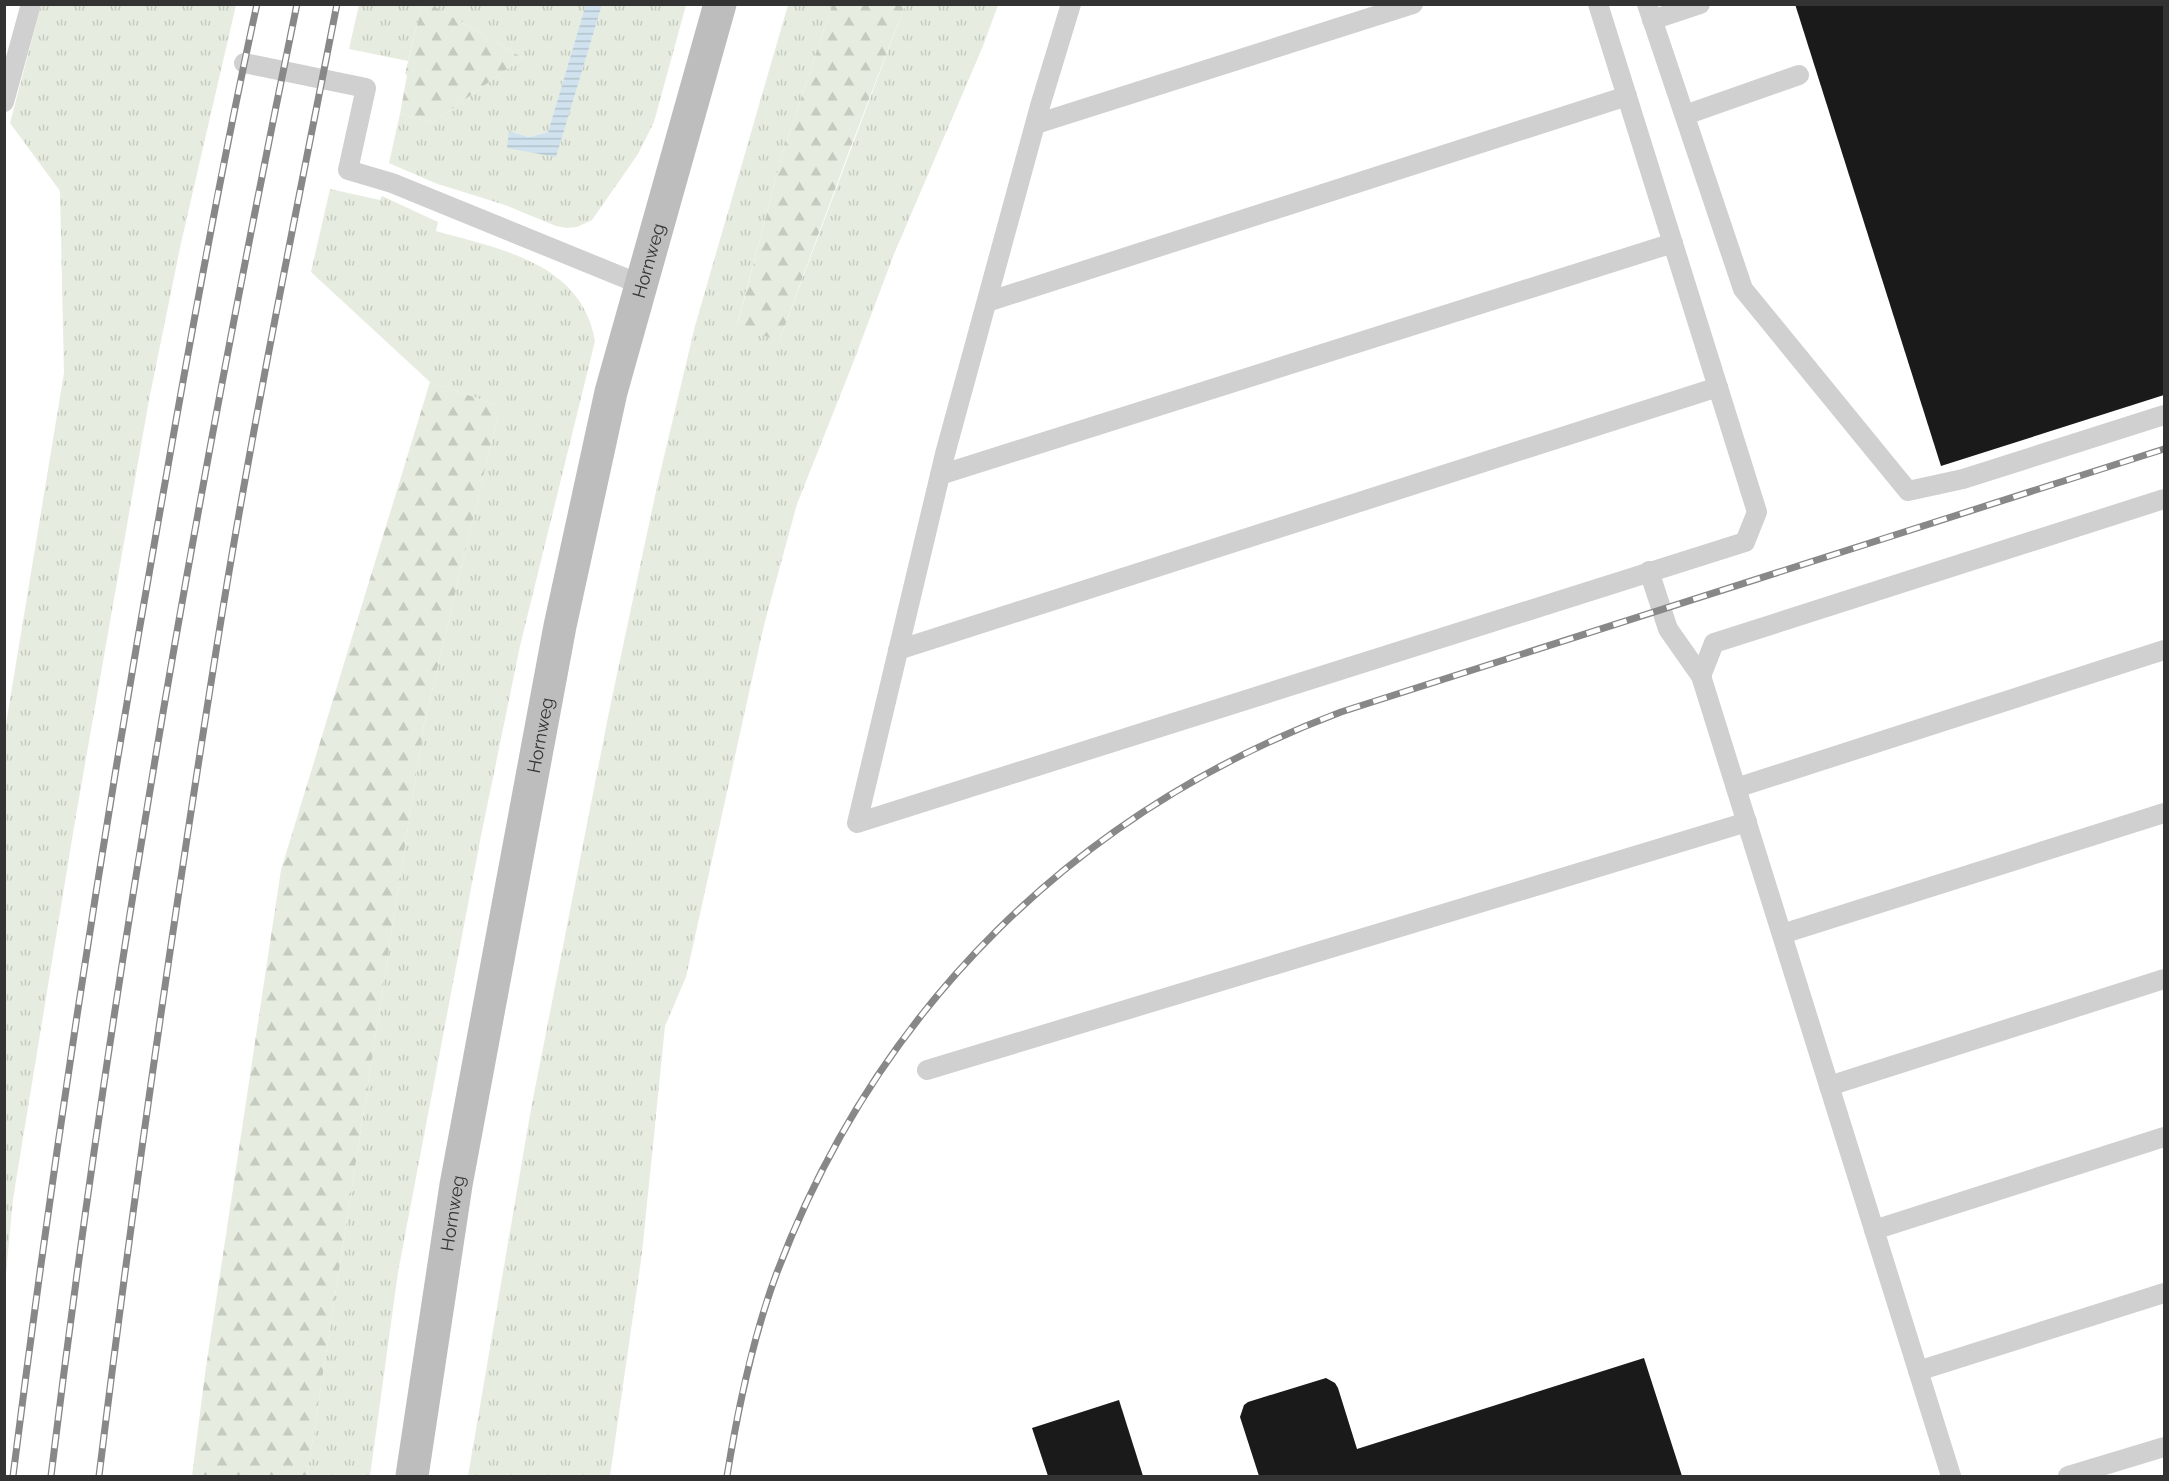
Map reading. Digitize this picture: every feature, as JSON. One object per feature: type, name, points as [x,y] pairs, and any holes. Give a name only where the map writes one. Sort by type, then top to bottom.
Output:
[{"type":"street","name":"Hornweg","points":[[412,1476],[456,1185],[560,626],[611,392],[720,4]]},
{"type":"lane","points":[[4,102],[31,4]]},
{"type":"lane","points":[[1071,4],[940,475],[857,823],[1745,542],[1757,512],[1598,4]]},
{"type":"lane","points":[[1036,124],[1413,4]]},
{"type":"lane","points":[[1700,4],[1650,12],[1743,289],[1908,491],[1963,479],[2164,415]]},
{"type":"lane","points":[[244,63],[366,88],[348,170],[392,183],[642,285]]},
{"type":"lane","points":[[1684,115],[1799,75]]},
{"type":"lane","points":[[987,302],[1627,96]]},
{"type":"lane","points":[[940,475],[1673,243]]},
{"type":"lane","points":[[898,650],[1718,387]]},
{"type":"lane","points":[[1701,675],[1714,643],[2164,499]]},
{"type":"lane","points":[[1649,571],[1668,629],[1701,675],[1951,1476]]},
{"type":"lane","points":[[1736,788],[2164,650]]},
{"type":"lane","points":[[1782,934],[2164,813]]},
{"type":"lane","points":[[927,1070],[1747,822]]},
{"type":"lane","points":[[1829,1086],[2164,979]]},
{"type":"lane","points":[[1874,1230],[2164,1137]]},
{"type":"lane","points":[[1918,1371],[2164,1293]]},
{"type":"lane","points":[[2068,1476],[2164,1446]]},
{"type":"green space","points":[[41,5],[236,5],[181,243],[149,400],[75,821],[13,1199],[5,1284],[5,730],[64,373],[60,191],[10,123]]},
{"type":"green space","points":[[359,5],[422,5],[408,61],[349,49]]},
{"type":"green space","points":[[422,5],[432,5],[523,58],[432,123],[400,114],[407,75],[405,74]]},
{"type":"green space","points":[[432,5],[586,5],[548,132],[529,137],[509,131],[556,156],[602,5],[686,5],[654,122],[638,154],[592,220],[577,227],[556,226],[505,205],[435,183],[389,163],[400,114],[432,123],[523,58]]},
{"type":"green space","points":[[788,5],[832,5],[783,152],[737,325],[779,341],[905,5],[998,5],[983,46],[894,254],[797,504],[764,625],[686,977],[665,1026],[642,1253],[610,1476],[468,1476],[531,1109],[610,707],[658,482],[695,326]]},
{"type":"green space","points":[[832,5],[905,5],[779,341],[737,326],[783,152]]},
{"type":"green space","points":[[330,189],[380,200],[382,196],[438,222],[436,231],[511,253],[535,264],[556,277],[574,293],[587,315],[595,341],[520,646],[481,836],[398,1272],[370,1476],[307,1476],[424,724],[500,406],[430,382],[311,272]]},
{"type":"green space","points":[[430,382],[500,406],[424,724],[307,1476],[192,1476],[205,1374],[281,870]]},
{"type":"water","points":[[586,4],[602,5],[556,157],[507,148],[509,131],[529,137],[548,132]]},
{"type":"building","points":[[1795,4],[2164,4],[2164,395],[1941,466]]},
{"type":"building","points":[[1644,1358],[1682,1476],[1259,1476],[1240,1417],[1244,1405],[1248,1402],[1326,1378],[1335,1383],[1338,1388],[1357,1449]]},
{"type":"building","points":[[1119,1400],[1143,1476],[1048,1476],[1032,1428]]},
{"type":"railway","points":[[13,1476],[64,1103],[122,731],[197,303],[257,4]]},
{"type":"railway","points":[[51,1476],[101,1107],[159,738],[224,371],[297,4]]},
{"type":"railway","points":[[99,1476],[154,1060],[217,645],[259,405],[337,4]]},
{"type":"railway","points":[[727,1476],[741,1400],[760,1324],[776,1275],[818,1179],[869,1089],[929,1006],[996,931],[1072,864],[1155,805],[1244,754],[1341,712],[2164,449]]}]
